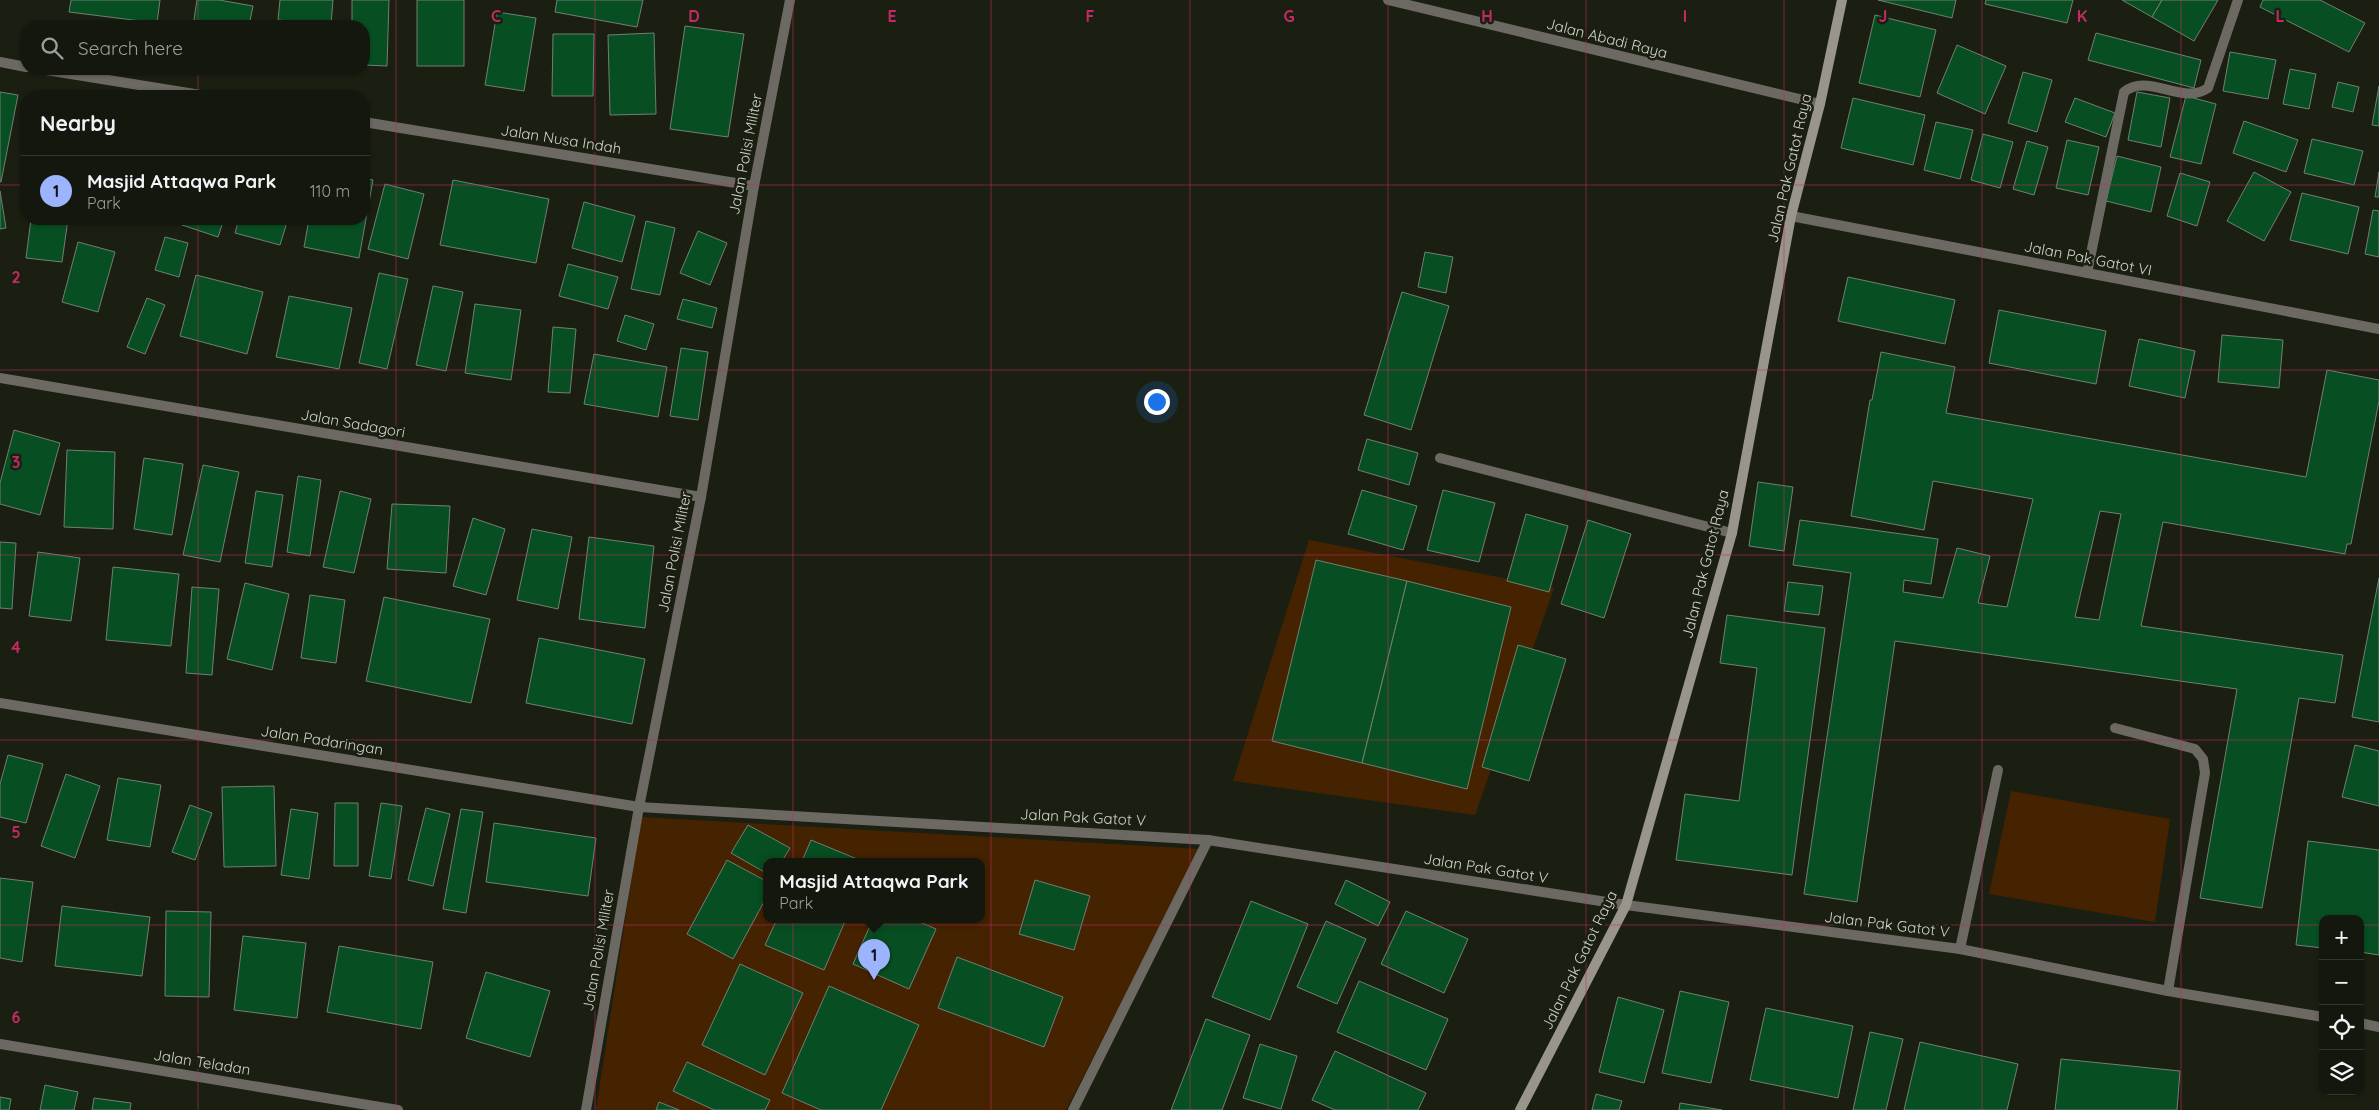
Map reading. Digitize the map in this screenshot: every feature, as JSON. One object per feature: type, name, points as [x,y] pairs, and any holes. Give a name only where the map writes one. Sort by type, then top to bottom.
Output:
[{"type":"street","name":"Jalan Polisi Militer","points":[[586,1110],[639,807],[701,498],[754,186],[790,0]]},
{"type":"street","name":"Jalan Abadi Raya","points":[[1388,0],[1820,104]]},
{"type":"street","name":"Jalan Pak Gatot Raya","points":[[1520,1110],[1626,905],[1732,533],[1791,216],[1820,104],[1842,0]]},
{"type":"street","points":[[2087,272],[2124,92],[2132,86],[2142,85],[2184,93],[2202,92],[2208,88],[2238,0]]},
{"type":"street","points":[[0,62],[20,66]]},
{"type":"street","points":[[77,75],[170,90]]},
{"type":"street","name":"Jalan Nusa Indah","points":[[370,123],[754,186]]},
{"type":"street","name":"Jalan Pak Gatot VI","points":[[1791,216],[2379,329]]},
{"type":"street","name":"Jalan Sadagori","points":[[0,378],[701,498]]},
{"type":"street","points":[[1440,458],[1732,533]]},
{"type":"street","name":"Jalan Padaringan","points":[[0,702],[639,807]]},
{"type":"street","points":[[2115,728],[2195,749],[2204,759],[2205,772],[2168,991]]},
{"type":"street","points":[[1960,949],[1998,770]]},
{"type":"street","name":"Jalan Pak Gatot V","points":[[639,807],[1208,840],[1626,905],[1960,949],[2168,991],[2319,1016]]},
{"type":"street","points":[[1073,1110],[1208,840]]},
{"type":"street","points":[[2364,1024],[2379,1026]]},
{"type":"street","name":"Jalan Teladan","points":[[0,1044],[398,1110]]},
{"type":"shaded area","points":[[1309,540],[1554,588],[1475,815],[1233,781]]},
{"type":"shaded area","points":[[2011,791],[2170,819],[2155,922],[1989,894]]},
{"type":"shaded area","points":[[641,817],[1200,849],[1066,1110],[596,1110]]},
{"type":"building","points":[[71,0],[160,0],[157,20],[133,20],[69,12]]},
{"type":"building","points":[[197,0],[219,0],[253,6],[250,20],[194,20]]},
{"type":"building","points":[[280,0],[333,0],[331,20],[278,20]]},
{"type":"building","points":[[352,0],[389,0],[387,66],[370,65],[370,20],[352,20]]},
{"type":"building","points":[[417,0],[464,0],[464,66],[417,66]]},
{"type":"building","points":[[557,0],[643,0],[637,27],[555,12]]},
{"type":"building","points":[[1878,0],[1956,0],[1952,18]]},
{"type":"building","points":[[1986,0],[2073,0],[2067,23],[1985,4]]},
{"type":"building","points":[[2122,0],[2162,0],[2152,17]]},
{"type":"building","points":[[2162,0],[2218,0],[2194,41],[2152,17]]},
{"type":"building","points":[[2263,0],[2320,0],[2365,23],[2349,52],[2260,7]]},
{"type":"building","points":[[497,12],[536,18],[524,91],[485,85]]},
{"type":"building","points":[[1875,15],[1936,30],[1920,97],[1859,83]]},
{"type":"building","points":[[685,26],[744,34],[728,137],[670,129]]},
{"type":"building","points":[[654,33],[656,114],[610,115],[608,35]]},
{"type":"building","points":[[2096,33],[2201,60],[2194,88],[2088,60]]},
{"type":"building","points":[[553,34],[594,34],[593,96],[552,96]]},
{"type":"building","points":[[1957,45],[2006,66],[1985,114],[1937,93]]},
{"type":"building","points":[[2230,52],[2276,60],[2268,99],[2223,91]]},
{"type":"building","points":[[2290,69],[2316,74],[2309,109],[2283,104]]},
{"type":"building","points":[[2023,72],[2052,80],[2037,132],[2008,123]]},
{"type":"building","points":[[2338,82],[2359,87],[2353,112],[2332,107]]},
{"type":"building","points":[[2379,86],[2379,126],[2372,125]]},
{"type":"building","points":[[0,92],[18,95],[1,182],[0,182]]},
{"type":"building","points":[[2137,92],[2170,98],[2161,147],[2128,140]]},
{"type":"building","points":[[2186,96],[2216,104],[2201,164],[2170,157]]},
{"type":"building","points":[[1853,98],[1925,115],[1913,165],[1841,148]]},
{"type":"building","points":[[2075,98],[2115,113],[2106,137],[2065,122]]},
{"type":"building","points":[[2244,121],[2298,140],[2286,172],[2233,153]]},
{"type":"building","points":[[1936,122],[1973,130],[1960,179],[1924,170]]},
{"type":"building","points":[[1983,134],[2013,142],[2000,188],[1971,180]]},
{"type":"building","points":[[2312,139],[2363,151],[2354,185],[2304,173]]},
{"type":"building","points":[[2067,140],[2099,147],[2088,195],[2056,188]]},
{"type":"building","points":[[2027,141],[2048,147],[2034,195],[2013,189]]},
{"type":"building","points":[[2117,156],[2161,167],[2151,212],[2106,201]]},
{"type":"building","points":[[2254,172],[2291,192],[2264,241],[2227,221]]},
{"type":"building","points":[[2379,172],[2379,197],[2375,197]]},
{"type":"building","points":[[2180,173],[2210,182],[2197,226],[2167,216]]},
{"type":"building","points":[[370,179],[373,180],[370,197]]},
{"type":"building","points":[[453,180],[549,199],[536,263],[440,245]]},
{"type":"building","points":[[385,184],[424,194],[408,259],[368,249]]},
{"type":"building","points":[[0,191],[6,228],[0,229]]},
{"type":"building","points":[[2302,193],[2359,207],[2348,254],[2290,240]]},
{"type":"building","points":[[584,202],[635,216],[622,262],[572,248]]},
{"type":"building","points":[[2373,210],[2379,211],[2379,257],[2365,254]]},
{"type":"building","points":[[646,221],[675,228],[660,295],[631,289]]},
{"type":"building","points":[[30,225],[67,225],[62,262],[26,258]]},
{"type":"building","points":[[182,225],[222,225],[218,237]]},
{"type":"building","points":[[237,225],[286,225],[280,245],[235,233]]},
{"type":"building","points":[[308,225],[365,225],[359,258],[304,247]]},
{"type":"building","points":[[698,231],[727,243],[710,285],[680,273]]},
{"type":"building","points":[[165,237],[188,243],[179,277],[155,270]]},
{"type":"building","points":[[78,242],[115,252],[98,312],[62,302]]},
{"type":"building","points":[[1425,252],[1453,257],[1446,293],[1418,287]]},
{"type":"building","points":[[568,264],[618,277],[608,309],[559,296]]},
{"type":"building","points":[[379,273],[408,279],[387,369],[359,363]]},
{"type":"building","points":[[196,275],[263,292],[247,354],[180,336]]},
{"type":"building","points":[[1848,277],[1955,300],[1945,344],[1838,321]]},
{"type":"building","points":[[433,286],[463,292],[446,371],[416,365]]},
{"type":"building","points":[[1402,292],[1449,306],[1411,430],[1364,415]]},
{"type":"building","points":[[289,296],[352,308],[339,369],[276,357]]},
{"type":"building","points":[[147,298],[165,305],[145,354],[127,347]]},
{"type":"building","points":[[683,299],[717,308],[712,328],[677,319]]},
{"type":"building","points":[[475,304],[521,310],[511,380],[465,373]]},
{"type":"building","points":[[1999,310],[2106,331],[2096,384],[1989,363]]},
{"type":"building","points":[[625,315],[654,324],[646,350],[617,341]]},
{"type":"building","points":[[553,327],[576,329],[570,393],[548,392]]},
{"type":"building","points":[[2222,335],[2283,340],[2279,388],[2218,382]]},
{"type":"building","points":[[2139,339],[2195,351],[2185,398],[2129,386]]},
{"type":"building","points":[[681,348],[708,352],[698,420],[670,416]]},
{"type":"building","points":[[1881,352],[1955,367],[1946,413],[2306,477],[2327,370],[2379,380],[2379,401],[2351,544],[2347,544],[2345,554],[2163,522],[2141,626],[2343,655],[2335,703],[2299,698],[2262,908],[2200,898],[2237,689],[1895,641],[1857,902],[1804,894],[1851,573],[1793,565],[1800,520],[1938,539],[1931,584],[1904,580],[1903,592],[1943,598],[1957,548],[1990,556],[1978,603],[2007,607],[2033,499],[1933,481],[1924,530],[1851,516],[1870,400],[1872,400]],"holes":[[[2100,511],[2121,514],[2099,620],[2075,617]]]},
{"type":"building","points":[[594,354],[667,367],[658,417],[584,404]]},
{"type":"building","points":[[14,430],[60,443],[40,515],[0,504],[0,483]]},
{"type":"building","points":[[1367,439],[1418,453],[1409,485],[1358,470]]},
{"type":"building","points":[[67,450],[115,452],[113,529],[64,527]]},
{"type":"building","points":[[144,458],[183,464],[172,535],[134,529]]},
{"type":"building","points":[[203,465],[239,472],[220,562],[183,555]]},
{"type":"building","points":[[298,476],[321,480],[310,556],[287,552]]},
{"type":"building","points":[[1758,482],[1793,487],[1784,551],[1749,546]]},
{"type":"building","points":[[1362,490],[1417,506],[1403,550],[1348,534]]},
{"type":"building","points":[[1443,490],[1495,503],[1479,562],[1427,550]]},
{"type":"building","points":[[256,491],[283,495],[272,567],[245,563]]},
{"type":"building","points":[[340,491],[371,499],[354,573],[323,567]]},
{"type":"building","points":[[392,504],[450,506],[446,573],[387,569]]},
{"type":"building","points":[[1526,514],[1568,526],[1549,592],[1507,581]]},
{"type":"building","points":[[473,518],[505,529],[486,595],[453,586]]},
{"type":"building","points":[[1588,520],[1631,534],[1604,618],[1561,604]]},
{"type":"building","points":[[532,529],[572,537],[558,609],[517,600]]},
{"type":"building","points":[[589,537],[654,546],[645,628],[579,619]]},
{"type":"building","points":[[0,542],[16,543],[12,609],[0,608]]},
{"type":"building","points":[[38,552],[80,558],[71,621],[29,616]]},
{"type":"building","points":[[1316,560],[1407,581],[1362,763],[1272,741]]},
{"type":"building","points":[[113,567],[179,574],[171,646],[106,640]]},
{"type":"building","points":[[2379,578],[2379,722],[2352,717]]},
{"type":"building","points":[[1407,581],[1511,607],[1467,789],[1362,763]]},
{"type":"building","points":[[1788,582],[1823,586],[1819,615],[1784,611]]},
{"type":"building","points":[[245,583],[289,594],[272,670],[227,659]]},
{"type":"building","points":[[192,587],[219,589],[212,675],[186,673]]},
{"type":"building","points":[[310,595],[345,600],[336,663],[301,658]]},
{"type":"building","points":[[384,597],[490,619],[471,703],[366,681]]},
{"type":"building","points":[[1727,615],[1825,628],[1792,875],[1676,860],[1685,794],[1739,801],[1757,668],[1720,663]]},
{"type":"building","points":[[539,638],[645,659],[632,724],[526,703]]},
{"type":"building","points":[[1518,645],[1566,659],[1529,781],[1482,767]]},
{"type":"building","points":[[2355,745],[2379,751],[2379,806],[2342,797]]},
{"type":"building","points":[[8,755],[43,764],[26,823],[0,817],[0,784]]},
{"type":"building","points":[[66,774],[100,786],[75,858],[41,846]]},
{"type":"building","points":[[118,778],[161,785],[150,847],[107,840]]},
{"type":"building","points":[[274,786],[276,866],[224,867],[222,787]]},
{"type":"building","points":[[335,803],[358,803],[358,866],[334,866]]},
{"type":"building","points":[[381,803],[402,806],[391,879],[369,876]]},
{"type":"building","points":[[190,805],[212,813],[195,860],[172,852]]},
{"type":"building","points":[[426,808],[450,814],[433,886],[408,880]]},
{"type":"building","points":[[291,809],[318,813],[309,879],[281,875]]},
{"type":"building","points":[[461,809],[483,812],[466,913],[443,909]]},
{"type":"building","points":[[494,823],[596,838],[588,896],[486,882]]},
{"type":"building","points":[[748,825],[790,848],[784,858],[763,858],[763,871],[731,853]]},
{"type":"building","points":[[811,840],[855,858],[803,858]]},
{"type":"building","points":[[2308,841],[2379,850],[2379,955],[2364,953],[2364,915],[2319,915],[2319,948],[2296,945]]},
{"type":"building","points":[[727,860],[763,879],[763,904],[733,959],[687,934]]},
{"type":"building","points":[[0,878],[33,882],[22,962],[0,958]]},
{"type":"building","points":[[1035,880],[1090,896],[1074,950],[1019,934]]},
{"type":"building","points":[[1346,880],[1390,902],[1378,926],[1335,904]]},
{"type":"building","points":[[1251,901],[1308,924],[1270,1020],[1212,997]]},
{"type":"building","points":[[62,906],[150,917],[142,976],[55,966]]},
{"type":"building","points":[[166,911],[211,912],[209,997],[165,996]]},
{"type":"building","points":[[1406,911],[1468,939],[1444,993],[1381,964]]},
{"type":"building","points":[[1326,921],[1366,939],[1337,1004],[1297,987]]},
{"type":"building","points":[[775,923],[844,923],[824,970],[765,945]]},
{"type":"building","points":[[871,923],[922,923],[936,929],[909,989],[853,964]]},
{"type":"building","points":[[243,936],[306,943],[297,1018],[234,1010]]},
{"type":"building","points":[[339,946],[433,962],[421,1029],[327,1012]]},
{"type":"building","points":[[957,957],[1063,997],[1044,1047],[938,1008]]},
{"type":"building","points":[[740,964],[803,993],[765,1075],[702,1045]]},
{"type":"building","points":[[486,972],[550,991],[530,1057],[466,1038]]},
{"type":"building","points":[[1359,981],[1448,1019],[1426,1070],[1337,1032]]},
{"type":"building","points":[[829,986],[919,1025],[881,1110],[821,1110],[782,1093]]},
{"type":"building","points":[[1680,991],[1729,1002],[1711,1083],[1662,1073]]},
{"type":"building","points":[[1618,997],[1664,1010],[1644,1083],[1599,1072]]},
{"type":"building","points":[[1766,1008],[1853,1026],[1838,1098],[1750,1080]]},
{"type":"building","points":[[1206,1019],[1250,1035],[1222,1110],[1171,1110]]},
{"type":"building","points":[[1870,1032],[1903,1039],[1886,1110],[1853,1110]]},
{"type":"building","points":[[1920,1042],[2018,1064],[2007,1110],[1904,1110]]},
{"type":"building","points":[[1260,1044],[1297,1056],[1281,1109],[1243,1098]]},
{"type":"building","points":[[1335,1051],[1426,1093],[1418,1110],[1335,1110],[1312,1100]]},
{"type":"building","points":[[2061,1059],[2180,1071],[2177,1110],[2055,1110]]},
{"type":"building","points":[[687,1062],[770,1100],[765,1110],[714,1110],[673,1091]]},
{"type":"building","points":[[45,1085],[78,1092],[74,1110],[40,1110]]},
{"type":"building","points":[[1596,1094],[1622,1101],[1619,1110],[1592,1110]]},
{"type":"building","points":[[0,1097],[11,1099],[9,1110],[0,1110]]},
{"type":"building","points":[[94,1098],[131,1103],[130,1110],[92,1110]]},
{"type":"building","points":[[659,1102],[679,1110],[656,1110]]},
{"type":"building","points":[[1680,1103],[1722,1110],[1679,1110]]},
{"type":"place","name":"Masjid Attaqwa Park","points":[[874,980]]}]
